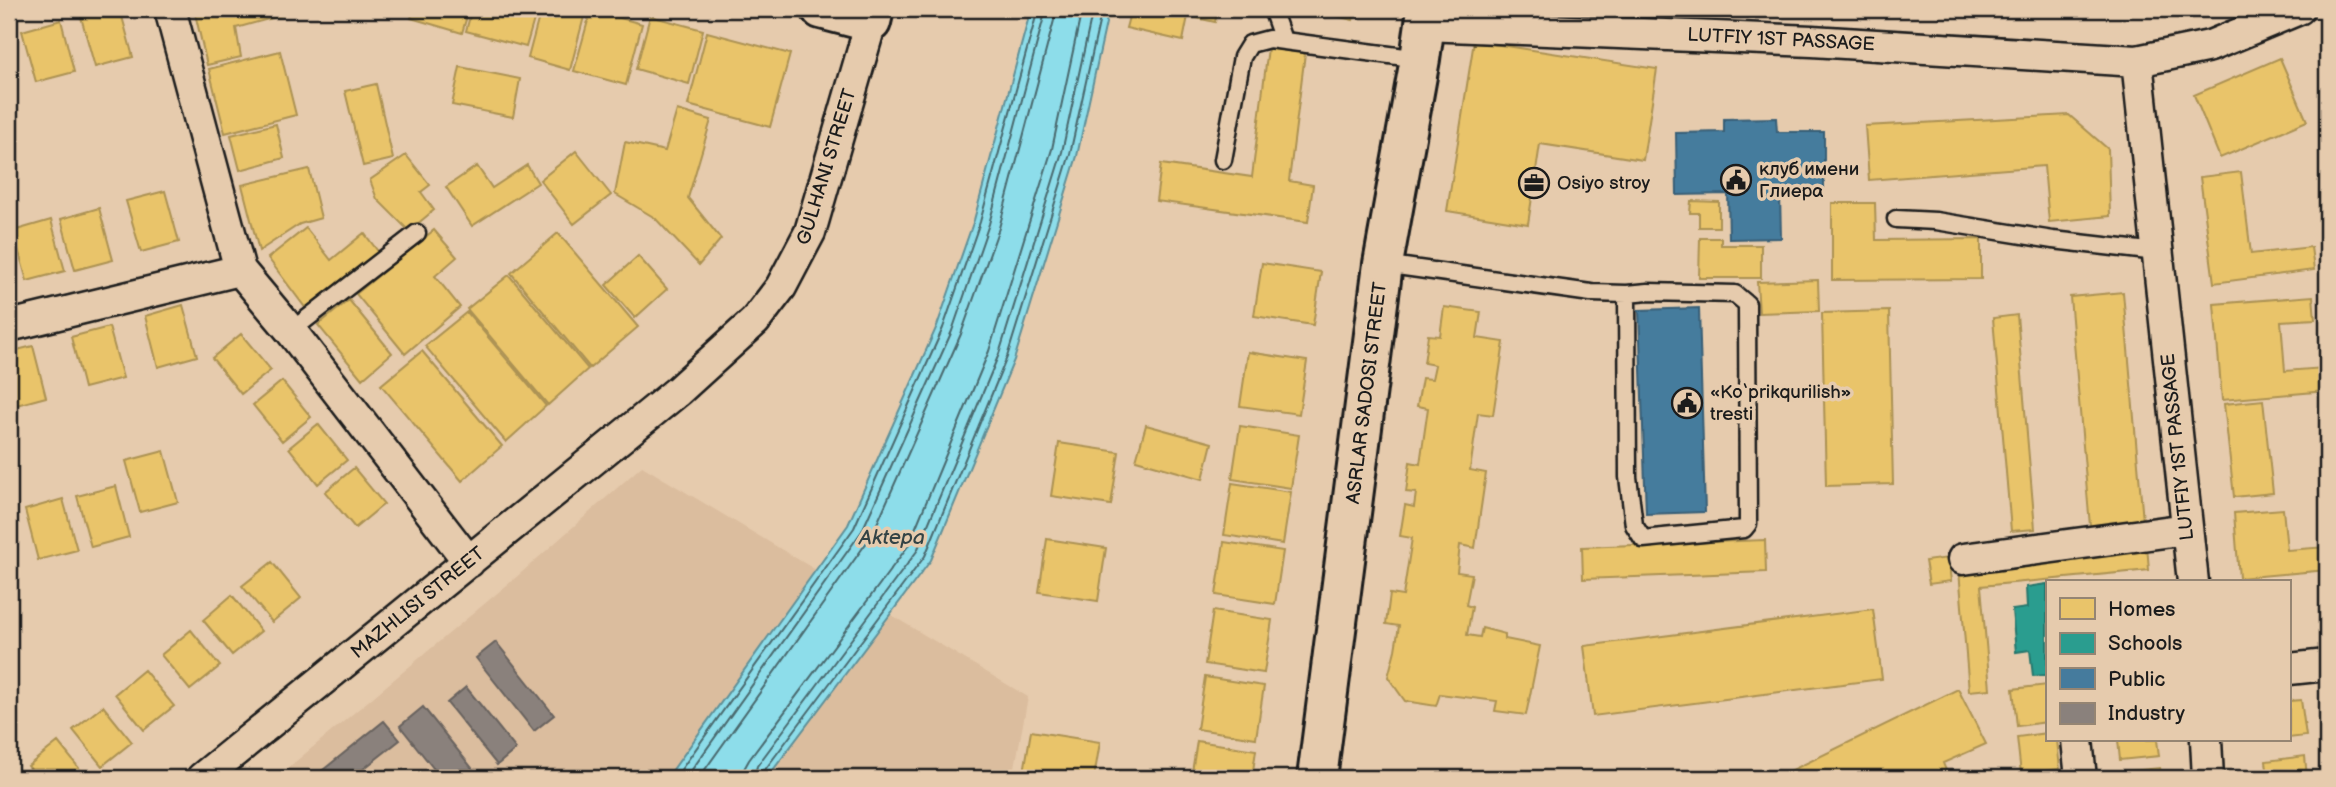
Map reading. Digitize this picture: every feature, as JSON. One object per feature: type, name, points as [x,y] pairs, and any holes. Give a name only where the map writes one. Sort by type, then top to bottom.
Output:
[{"type":"street","points":[[170,9],[240,270],[291,331],[469,562]]},
{"type":"street","points":[[821,9],[872,15]]},
{"type":"street","name":"LUTFIY 1ST PASSAGE","points":[[1424,31],[1812,41],[2137,61],[2210,46],[2299,9]]},
{"type":"street","name":"GULHANI STREET","points":[[469,562],[678,391],[734,342],[770,303],[802,251],[817,214],[872,15]]},
{"type":"street","name":"ASRLAR SADOSI STREET","points":[[1317,778],[1383,264],[1424,31]]},
{"type":"street","name":"LUTFIY 1ST PASSAGE","points":[[2137,61],[2193,580]]},
{"type":"street","points":[[9,326],[240,270]]},
{"type":"street","points":[[1962,559],[2187,529]]},
{"type":"street","name":"MAZHLISI STREET","points":[[202,778],[469,562]]},
{"type":"street","points":[[2290,669],[2327,665]]},
{"type":"street","points":[[2077,742],[2081,778]]},
{"type":"street","points":[[2206,742],[2208,778]]},
{"type":"lane","points":[[1272,9],[1283,40]]},
{"type":"lane","points":[[1223,160],[1242,57],[1250,44],[1269,39],[1424,31]]},
{"type":"lane","points":[[1896,219],[1937,221],[2053,240],[2157,253]]},
{"type":"lane","points":[[291,331],[417,233]]},
{"type":"lane","points":[[1383,264],[1591,293],[1735,294],[1747,304],[1748,524],[1744,529],[1643,539],[1634,525],[1628,477],[1627,294]]},
{"type":"shaded area","points":[[642,466],[1028,697],[1013,778],[276,778],[513,580]]},
{"type":"water","name":"Aktepa","points":[[1031,9],[1109,9],[1077,156],[1014,360],[931,560],[767,778],[667,778],[848,525],[937,326],[974,220]]},
{"type":"building: Homes","points":[[120,9],[133,57],[95,67],[81,17]]},
{"type":"building: Homes","points":[[194,9],[282,9],[283,15],[236,28],[241,57],[207,65]]},
{"type":"building: Homes","points":[[414,9],[469,9],[462,33],[411,18]]},
{"type":"building: Homes","points":[[472,9],[537,9],[526,47],[466,31]]},
{"type":"building: Homes","points":[[541,9],[586,9],[570,70],[528,58]]},
{"type":"building: Homes","points":[[1131,9],[1218,9],[1215,22],[1188,16],[1183,41],[1126,28]]},
{"type":"building: Homes","points":[[1356,9],[1353,20],[1315,11]]},
{"type":"building: Homes","points":[[1884,9],[1978,9],[1978,12]]},
{"type":"building: Homes","points":[[591,10],[642,24],[626,85],[574,71]]},
{"type":"building: Homes","points":[[650,16],[703,30],[689,84],[636,69]]},
{"type":"building: Homes","points":[[61,20],[74,72],[36,82],[22,31]]},
{"type":"building: Homes","points":[[707,32],[790,54],[770,127],[688,105]]},
{"type":"building: Homes","points":[[1474,41],[1657,69],[1643,160],[1540,144],[1528,224],[1447,211]]},
{"type":"building: Homes","points":[[1268,48],[1305,53],[1289,181],[1313,185],[1308,222],[1156,201],[1161,164],[1252,177]]},
{"type":"building: Homes","points":[[280,51],[296,115],[225,133],[209,69]]},
{"type":"building: Homes","points":[[2280,58],[2307,121],[2220,158],[2194,95]]},
{"type":"building: Homes","points":[[460,67],[520,79],[513,117],[452,105]]},
{"type":"building: Homes","points":[[376,84],[393,159],[363,166],[345,91]]},
{"type":"building: Homes","points":[[677,110],[711,120],[688,198],[721,239],[699,265],[655,218],[615,194],[625,142],[665,151]]},
{"type":"building: Homes","points":[[2069,115],[2108,149],[2110,216],[2049,222],[2044,166],[1869,180],[1865,126]]},
{"type":"building: Homes","points":[[276,124],[284,158],[240,170],[231,135]]},
{"type":"building: Homes","points":[[576,151],[611,195],[574,224],[540,180]]},
{"type":"building: Homes","points":[[406,155],[430,185],[421,192],[434,210],[409,231],[377,199],[370,180]]},
{"type":"building: Homes","points":[[527,165],[538,183],[472,226],[446,187],[477,166],[492,188]]},
{"type":"building: Homes","points":[[309,169],[321,218],[300,224],[259,251],[242,185]]},
{"type":"building: Homes","points":[[2241,172],[2251,254],[2311,247],[2314,270],[2214,283],[2200,177]]},
{"type":"building: Homes","points":[[165,191],[179,242],[141,252],[126,201]]},
{"type":"building: Homes","points":[[1691,201],[1719,202],[1719,227],[1699,227],[1699,213],[1690,213]]},
{"type":"building: Homes","points":[[1832,203],[1875,203],[1876,240],[1981,239],[1981,279],[1832,280]]},
{"type":"building: Homes","points":[[99,208],[113,260],[75,270],[61,219]]},
{"type":"building: Homes","points":[[51,220],[65,271],[27,281],[13,231]]},
{"type":"building: Homes","points":[[306,228],[331,260],[364,233],[380,254],[307,310],[268,258]]},
{"type":"building: Homes","points":[[434,230],[457,257],[435,276],[460,307],[405,354],[356,294]]},
{"type":"building: Homes","points":[[558,233],[638,327],[590,368],[511,273]]},
{"type":"building: Homes","points":[[1700,238],[1721,238],[1721,245],[1761,245],[1761,278],[1699,278]]},
{"type":"building: Homes","points":[[9,253],[17,284],[9,287]]},
{"type":"building: Homes","points":[[638,256],[667,289],[635,318],[606,285]]},
{"type":"building: Homes","points":[[1262,263],[1321,272],[1313,325],[1254,316]]},
{"type":"building: Homes","points":[[509,275],[588,369],[548,405],[467,309]]},
{"type":"building: Homes","points":[[1818,280],[1819,311],[1759,313],[1757,282]]},
{"type":"building: Homes","points":[[2123,292],[2143,521],[2090,526],[2070,297]]},
{"type":"building: Homes","points":[[2313,296],[2315,319],[2281,321],[2285,371],[2324,368],[2326,391],[2222,400],[2214,304]]},
{"type":"building: Homes","points":[[349,300],[392,353],[362,379],[318,325]]},
{"type":"building: Homes","points":[[183,305],[197,356],[158,367],[145,316]]},
{"type":"building: Homes","points":[[1444,307],[1481,312],[1477,338],[1504,342],[1493,415],[1478,413],[1470,470],[1486,473],[1475,548],[1460,545],[1457,572],[1472,574],[1466,605],[1472,607],[1467,635],[1480,637],[1482,628],[1505,634],[1505,639],[1540,646],[1526,715],[1495,711],[1497,701],[1440,694],[1436,706],[1405,701],[1388,677],[1399,626],[1386,624],[1390,594],[1403,596],[1412,538],[1400,536],[1405,505],[1414,507],[1416,493],[1406,492],[1410,462],[1420,464],[1428,408],[1417,406],[1422,378],[1432,379],[1435,365],[1424,363],[1428,335],[1440,336]]},
{"type":"building: Homes","points":[[1889,311],[1893,484],[1826,486],[1822,313]]},
{"type":"building: Homes","points":[[467,312],[546,406],[506,442],[425,346]]},
{"type":"building: Homes","points":[[2017,315],[2035,529],[2011,531],[1993,318]]},
{"type":"building: Homes","points":[[109,327],[123,378],[84,388],[71,337]]},
{"type":"building: Homes","points":[[241,334],[271,370],[241,394],[212,358]]},
{"type":"building: Homes","points":[[33,346],[46,397],[9,407],[9,352]]},
{"type":"building: Homes","points":[[422,351],[502,446],[462,481],[381,385]]},
{"type":"building: Homes","points":[[1248,352],[1307,361],[1299,414],[1240,406]]},
{"type":"building: Homes","points":[[282,381],[311,417],[282,441],[253,405]]},
{"type":"building: Homes","points":[[2263,400],[2273,493],[2234,497],[2224,404]]},
{"type":"building: Homes","points":[[318,424],[347,460],[318,484],[289,448]]},
{"type":"building: Homes","points":[[1146,425],[1212,443],[1203,479],[1136,460]]},
{"type":"building: Homes","points":[[1240,426],[1299,435],[1291,488],[1232,479]]},
{"type":"building: Homes","points":[[1059,443],[1119,452],[1111,505],[1051,496]]},
{"type":"building: Homes","points":[[164,451],[178,502],[140,512],[126,461]]},
{"type":"building: Homes","points":[[354,468],[384,504],[355,528],[325,492]]},
{"type":"building: Homes","points":[[1232,483],[1291,492],[1283,544],[1224,535]]},
{"type":"building: Homes","points":[[116,486],[129,537],[91,547],[77,496]]},
{"type":"building: Homes","points":[[63,499],[77,550],[38,560],[25,510]]},
{"type":"building: Homes","points":[[2283,509],[2287,550],[2327,547],[2327,570],[2239,578],[2234,513]]},
{"type":"building: Homes","points":[[9,534],[17,564],[9,566]]},
{"type":"building: Homes","points":[[1047,539],[1106,548],[1098,601],[1039,592]]},
{"type":"building: Homes","points":[[1765,540],[1766,572],[1583,579],[1582,547]]},
{"type":"building: Homes","points":[[1224,542],[1283,551],[1275,604],[1216,595]]},
{"type":"building: Homes","points":[[2147,545],[2149,570],[1981,586],[1990,689],[1969,691],[1959,570]]},
{"type":"building: Homes","points":[[1948,558],[1951,581],[1929,584],[1925,561]]},
{"type":"building: Homes","points":[[272,562],[301,598],[272,622],[242,586]]},
{"type":"building: Homes","points":[[232,595],[261,631],[232,655],[203,620]]},
{"type":"building: Homes","points":[[1873,609],[1882,679],[1593,716],[1584,646]]},
{"type":"building: Homes","points":[[1213,611],[1272,620],[1264,673],[1205,664]]},
{"type":"building: Homes","points":[[191,630],[220,666],[190,690],[161,655]]},
{"type":"building: Homes","points":[[144,670],[174,706],[144,730],[115,694]]},
{"type":"building: Homes","points":[[1205,677],[1264,686],[1256,738],[1197,729]]},
{"type":"building: Homes","points":[[2046,685],[2046,722],[2017,726],[2013,689]]},
{"type":"building: Homes","points":[[1958,689],[1986,744],[1943,763],[1949,778],[1776,778]]},
{"type":"building: Homes","points":[[2301,700],[2306,736],[2290,738],[2290,701]]},
{"type":"building: Homes","points":[[103,706],[132,742],[102,766],[73,730]]},
{"type":"building: Homes","points":[[1031,731],[1100,742],[1094,778],[1023,778]]},
{"type":"building: Homes","points":[[2046,733],[2046,742],[2057,742],[2060,769],[2021,774],[2017,737]]},
{"type":"building: Homes","points":[[1197,741],[1256,750],[1252,778],[1191,778]]},
{"type":"building: Homes","points":[[58,742],[87,778],[38,778],[28,766]]},
{"type":"building: Homes","points":[[2118,742],[2157,742],[2159,756],[2120,760]]},
{"type":"building: Homes","points":[[2305,756],[2307,778],[2268,778],[2266,761]]},
{"type":"building: Homes","points":[[2160,768],[2162,778],[2123,778],[2122,772]]},
{"type":"building: Schools","points":[[2046,584],[2046,675],[2033,676],[2030,650],[2016,652],[2012,610],[2027,608],[2026,587]]},
{"type":"building: Public","points":[[1776,118],[1777,132],[1824,132],[1824,192],[1780,193],[1781,238],[1729,239],[1728,194],[1677,195],[1676,133],[1724,132],[1724,119]]},
{"type":"building: Public","points":[[1699,308],[1705,512],[1646,514],[1639,310]]},
{"type":"building: Industry","points":[[496,642],[554,715],[534,731],[476,658]]},
{"type":"building: Industry","points":[[466,687],[516,749],[497,765],[447,703]]},
{"type":"building: Industry","points":[[423,707],[480,778],[441,778],[400,726]]},
{"type":"building: Industry","points":[[384,721],[400,740],[352,778],[313,778]]},
{"type":"place","name":"клуб имени Глиера","points":[[1736,180]]},
{"type":"place","name":"Osiyo stroy","points":[[1534,183]]},
{"type":"place","name":"«Ko‘prikqurilish» tresti","points":[[1687,403]]}]
